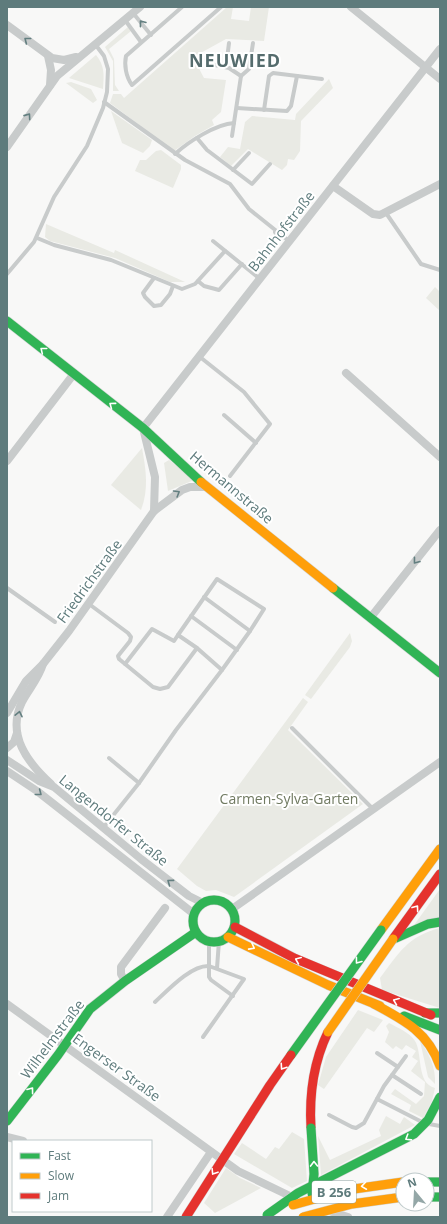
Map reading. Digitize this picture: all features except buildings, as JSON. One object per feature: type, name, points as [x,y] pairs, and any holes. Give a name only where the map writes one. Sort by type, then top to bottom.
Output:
[{"type":"main road","name":"Hermannstraße","points":[[7,321],[73,375],[143,428],[206,487],[440,673]]},
{"type":"main road","points":[[186,1217],[270,1085],[316,1018],[440,849]]},
{"type":"main road","points":[[308,1217],[314,1174],[310,1101],[312,1074],[315,1061],[328,1032],[440,874]]},
{"type":"main road","points":[[209,900],[222,901],[232,909],[235,915],[235,926],[228,937],[219,942],[209,942],[199,936],[193,926],[194,914],[202,903],[209,900]]},
{"type":"main road","points":[[394,940],[428,924],[440,922]]},
{"type":"main road","points":[[235,926],[259,941],[334,975],[440,1019]]},
{"type":"main road","name":"Wilhelmstraße","points":[[7,1121],[90,1009],[125,981],[196,932]]},
{"type":"main road","points":[[228,937],[328,985],[440,1030]]},
{"type":"main road","points":[[374,1004],[412,1026],[426,1038],[434,1050],[440,1066]]},
{"type":"main road","points":[[425,1012],[440,1013]]},
{"type":"main road","points":[[265,1216],[298,1194],[414,1134],[428,1120],[440,1097]]},
{"type":"main road","name":"B 256","points":[[265,1216],[294,1204],[337,1191],[395,1183]]},
{"type":"main road","name":"B 256","points":[[303,1217],[320,1211],[364,1201],[395,1198]]},
{"type":"street","points":[[351,7],[440,78]]},
{"type":"street","points":[[8,145],[49,86],[61,72],[136,10]]},
{"type":"street","points":[[7,25],[48,56],[60,60],[80,56]]},
{"type":"street","name":"Bahnhofstraße","points":[[143,428],[440,49]]},
{"type":"street","points":[[48,56],[51,70],[49,86]]},
{"type":"street","points":[[332,186],[373,214],[386,213],[440,184]]},
{"type":"street","points":[[346,373],[440,457]]},
{"type":"street","points":[[7,461],[73,375]]},
{"type":"street","points":[[143,428],[155,477],[154,511]]},
{"type":"street","name":"Friedrichstraße","points":[[7,712],[32,674],[43,664],[89,604],[154,511],[182,490],[190,487],[206,487]]},
{"type":"street","points":[[371,617],[440,530]]},
{"type":"street","name":"Friedrichstraße","points":[[43,664],[39,676],[20,708],[17,719],[17,732],[20,746],[28,761],[54,787]]},
{"type":"street","name":"Friedrichstraße","points":[[7,748],[14,742],[17,732]]},
{"type":"street","name":"Langendorfer Straße","points":[[7,760],[39,781],[54,787],[163,877],[189,896],[202,903]]},
{"type":"street","points":[[232,909],[440,762]]},
{"type":"street","name":"Langendorfer Straße","points":[[7,771],[37,791],[194,914]]},
{"type":"street","points":[[125,981],[121,974],[121,967],[165,908]]},
{"type":"street","name":"Engerser Straße","points":[[7,1004],[238,1171],[280,1193],[338,1216],[348,1217]]},
{"type":"street","points":[[7,1137],[19,1140]]},
{"type":"street","points":[[167,1217],[211,1152]]},
{"type":"lane","points":[[182,7],[128,53],[126,58],[128,78],[132,84],[220,7]]},
{"type":"lane","points":[[136,10],[151,34]]},
{"type":"lane","points":[[124,20],[141,42]]},
{"type":"lane","points":[[226,67],[229,43]]},
{"type":"lane","points":[[232,136],[241,76],[249,69],[253,43]]},
{"type":"lane","points":[[7,274],[29,250],[37,238],[54,198],[87,146],[104,102],[108,81],[108,69],[106,60],[95,44]]},
{"type":"lane","points":[[202,56],[210,64],[226,67],[241,76]]},
{"type":"lane","points":[[264,110],[270,74],[275,73],[322,79]]},
{"type":"lane","points":[[237,108],[282,112],[290,110],[297,76]]},
{"type":"lane","points":[[104,102],[175,154],[230,184],[249,209],[289,242]]},
{"type":"lane","points":[[175,154],[197,138],[226,124],[234,123]]},
{"type":"lane","points":[[197,138],[233,170],[252,184],[270,164]]},
{"type":"lane","points":[[233,170],[249,153]]},
{"type":"lane","points":[[386,213],[421,264],[440,270]]},
{"type":"lane","points":[[252,272],[277,239],[274,229]]},
{"type":"lane","points":[[37,238],[54,245],[111,260],[173,286],[185,289],[198,281],[226,251]]},
{"type":"lane","points":[[213,241],[226,251],[240,266],[252,272],[260,279]]},
{"type":"lane","points":[[274,244],[282,250]]},
{"type":"lane","points":[[198,281],[204,286],[219,290],[240,266]]},
{"type":"lane","points":[[154,278],[144,291],[144,295],[156,306],[161,305],[170,294],[173,286]]},
{"type":"lane","points":[[200,357],[244,392],[270,424],[230,476]]},
{"type":"lane","points":[[224,415],[256,443]]},
{"type":"lane","points":[[103,828],[139,783],[176,730],[237,650],[264,609],[217,579],[174,641],[152,630],[125,664]]},
{"type":"lane","points":[[7,588],[55,622]]},
{"type":"lane","points":[[204,597],[250,631]]},
{"type":"lane","points":[[89,604],[131,636],[130,642],[118,656],[125,664],[153,687],[160,689],[168,688],[196,648]]},
{"type":"lane","points":[[191,616],[237,650]]},
{"type":"lane","points":[[178,634],[222,670]]},
{"type":"lane","points":[[292,728],[373,809]]},
{"type":"lane","points":[[109,758],[139,783]]},
{"type":"lane","points":[[209,942],[208,974],[211,980],[233,996]]},
{"type":"lane","points":[[217,968],[219,942]]},
{"type":"lane","points":[[155,1002],[190,971],[204,965],[217,968],[244,979],[203,1037]]},
{"type":"lane","points":[[377,1053],[398,1067]]},
{"type":"lane","points":[[329,1115],[356,1128],[364,1123],[392,1074],[406,1056]]},
{"type":"lane","points":[[392,1074],[421,1094]]},
{"type":"lane","points":[[377,1099],[416,1120],[434,1126],[440,1126]]},
{"type":"green space","points":[[227,7],[233,7],[231,19],[249,21],[251,7],[269,7],[264,41],[226,39],[197,55],[194,59],[204,78],[226,80],[221,112],[212,120],[214,125],[174,151],[110,103],[113,94],[121,94],[124,98]]},
{"type":"green space","points":[[128,27],[131,31],[109,49],[114,59],[115,85],[119,91],[113,91],[113,61],[105,47]]},
{"type":"green space","points":[[96,55],[101,63],[104,75],[103,89],[69,78]]},
{"type":"green space","points":[[329,79],[333,88],[301,121],[300,151],[294,160],[288,159],[287,165],[282,170],[248,149],[231,166],[220,157],[228,147],[240,149],[245,122],[252,116],[295,120],[296,114]]},
{"type":"green space","points":[[71,82],[91,89],[97,100],[93,103],[66,83]]},
{"type":"green space","points":[[111,111],[152,140],[150,146],[143,153],[122,143]]},
{"type":"green space","points":[[161,150],[181,165],[181,169],[173,188],[135,171],[140,160],[146,160],[156,151]]},
{"type":"green space","points":[[46,224],[114,253],[115,250],[185,282],[170,282],[115,258],[50,241],[45,237]]},
{"type":"green space","points":[[435,287],[440,292],[440,311],[426,298]]},
{"type":"green space","points":[[142,448],[146,472],[146,487],[144,502],[141,510],[111,485]]},
{"type":"green space","points":[[169,460],[194,480],[168,491],[164,463]]},
{"type":"green space","points":[[350,633],[352,641],[350,647],[311,699],[305,695]]},
{"type":"green space","name":"Carmen-Sylva-Garten","points":[[303,698],[308,702],[288,730],[363,804],[234,897],[216,890],[206,891],[197,886],[177,869]]},
{"type":"green space","points":[[440,889],[440,918],[412,928]]},
{"type":"green space","points":[[440,928],[440,1008],[382,990],[380,978],[399,953],[420,936],[429,931]]},
{"type":"green space","points":[[358,1010],[383,1020],[374,1032],[367,1028],[324,1089],[318,1085],[326,1057]]},
{"type":"green space","points":[[389,1023],[413,1038],[419,1053],[422,1074],[429,1085],[435,1088],[432,1101],[423,1118],[409,1111],[411,1105],[391,1094],[395,1089],[416,1104],[424,1096],[425,1082],[411,1071],[418,1061],[412,1057],[416,1051],[406,1045],[402,1050],[396,1046],[393,1049],[385,1042],[389,1032],[386,1026]]},
{"type":"green space","points":[[420,1041],[431,1061],[435,1084],[428,1077]]},
{"type":"green space","points":[[386,1116],[400,1124],[404,1117],[415,1125],[321,1175],[318,1136],[330,1160],[381,1136],[379,1130]]},
{"type":"green space","points":[[292,1132],[304,1139],[307,1181],[292,1188],[234,1154],[242,1143],[266,1159],[275,1147],[279,1149]]},
{"type":"green space","points":[[226,1168],[240,1178],[261,1188],[215,1213],[204,1203]]},
{"type":"traffic: fast","points":[[7,321],[143,428],[201,482]]},
{"type":"traffic: fast","points":[[333,588],[440,673]]},
{"type":"traffic: fast","points":[[210,900],[218,900],[226,903],[232,909],[235,921],[232,933],[226,939],[218,942],[210,942],[202,939],[196,933],[193,925],[193,917],[196,909],[202,903],[210,900]]},
{"type":"traffic: fast","points":[[394,939],[428,924],[440,922]]},
{"type":"traffic: fast","points":[[291,1055],[381,930]]},
{"type":"traffic: fast","points":[[7,1121],[58,1055],[90,1009],[125,981],[196,932]]},
{"type":"traffic: fast","points":[[425,1013],[440,1013]]},
{"type":"traffic: fast","points":[[404,1016],[440,1030]]},
{"type":"traffic: fast","points":[[267,1215],[298,1193],[414,1134],[428,1120],[440,1097]]},
{"type":"traffic: fast","points":[[311,1128],[314,1174],[312,1194]]},
{"type":"traffic: fast","points":[[435,1182],[440,1182]]},
{"type":"traffic: fast","points":[[435,1197],[440,1197]]},
{"type":"traffic: slow","points":[[201,482],[333,588]]},
{"type":"traffic: slow","points":[[381,930],[440,849]]},
{"type":"traffic: slow","points":[[228,937],[328,985],[380,1006]]},
{"type":"traffic: slow","points":[[328,1032],[393,939]]},
{"type":"traffic: slow","points":[[374,1004],[414,1028],[429,1044],[440,1066]]},
{"type":"traffic: slow","points":[[293,1205],[347,1190],[395,1183]]},
{"type":"traffic: slow","points":[[303,1217],[352,1204],[395,1198]]},
{"type":"traffic: jam","points":[[393,939],[440,874]]},
{"type":"traffic: jam","points":[[235,927],[294,958],[431,1015]]},
{"type":"traffic: jam","points":[[311,1128],[313,1079],[319,1055],[328,1032]]},
{"type":"traffic: jam","points":[[186,1217],[270,1085],[291,1055]]},
{"type":"district","name":"NEUWIED","points":[[235,60]]}]
